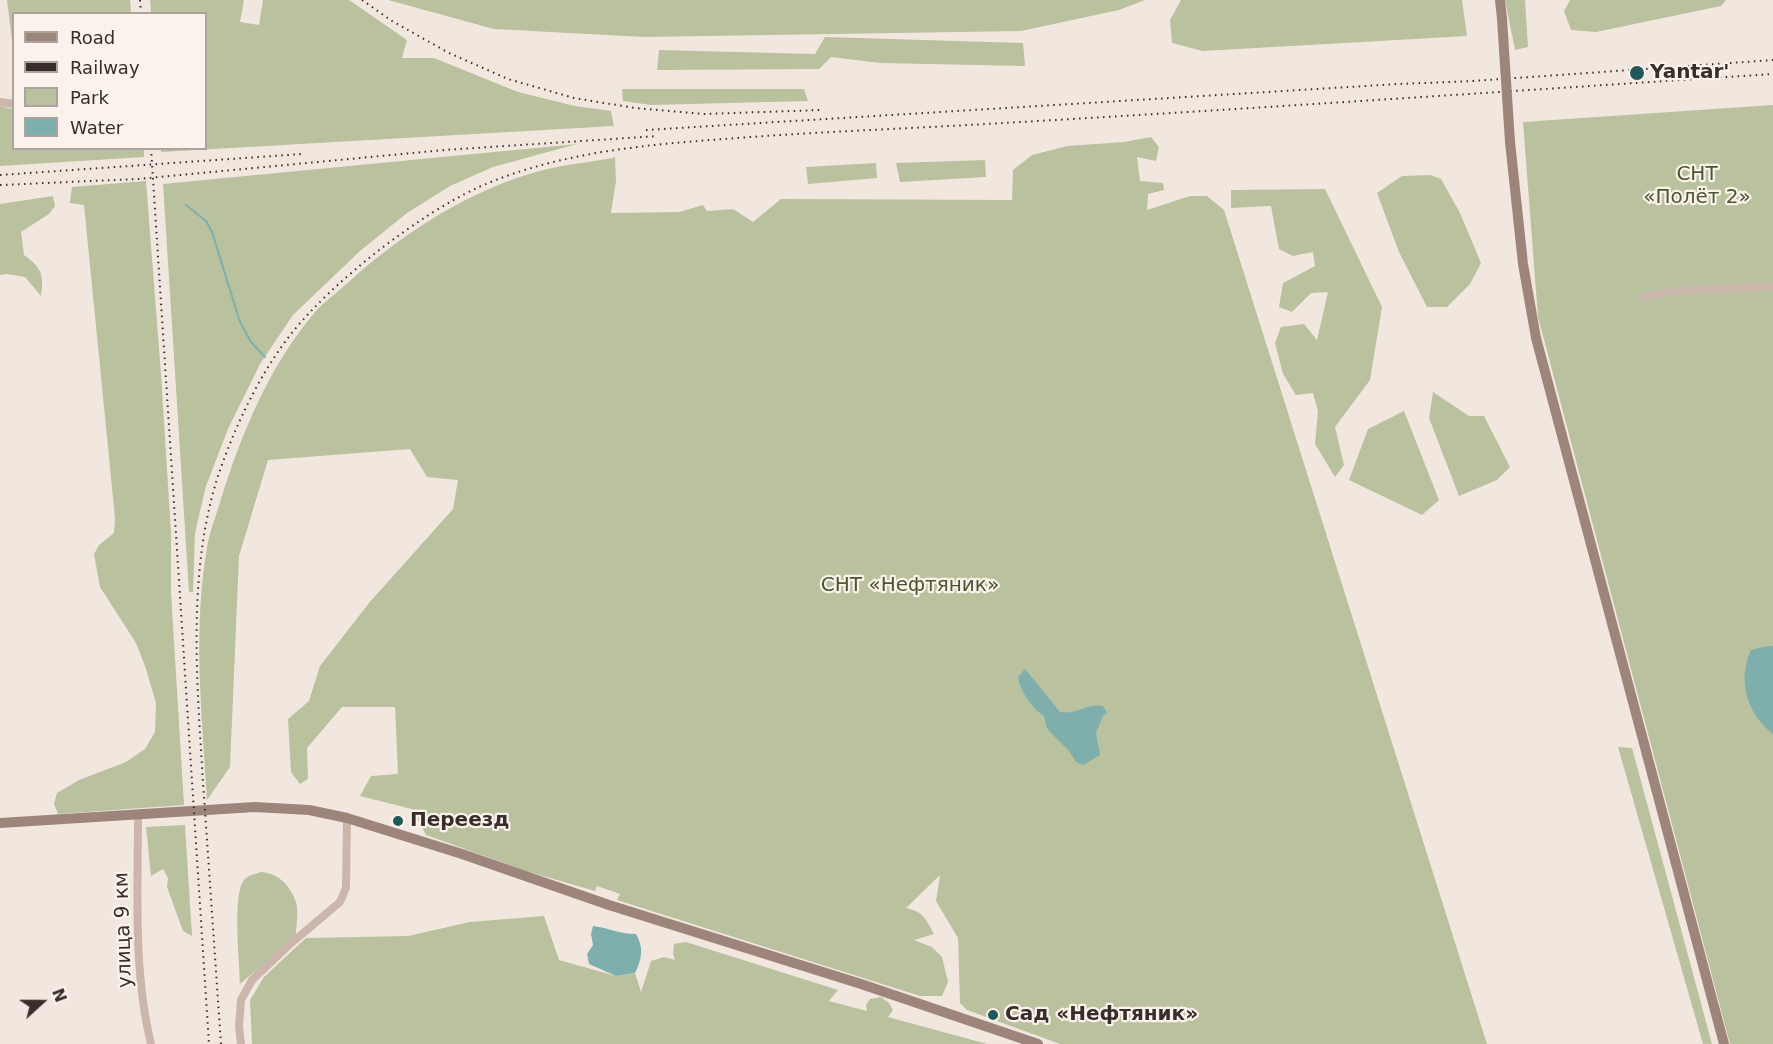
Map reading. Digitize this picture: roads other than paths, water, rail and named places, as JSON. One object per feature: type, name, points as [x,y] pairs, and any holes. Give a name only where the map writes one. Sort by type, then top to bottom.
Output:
[{"type":"street","points":[[1500,0],[1510,142],[1523,264],[1536,338],[1724,1044]]},
{"type":"street","points":[[1644,297],[1672,291],[1773,286]]},
{"type":"street","points":[[0,824],[198,810],[291,807],[348,818],[462,854],[609,905],[916,1002],[1038,1044]]},
{"type":"street","name":"улица 9 км","points":[[138,814],[139,945],[144,1012],[152,1044]]},
{"type":"street","points":[[241,1044],[239,1028],[241,1000],[252,980],[340,902],[346,888],[348,818]]},
{"type":"water","points":[[1773,646],[1773,734],[1764,726],[1751,707],[1745,684],[1747,661],[1751,650]]},
{"type":"water","points":[[1025,669],[1060,712],[1103,706],[1107,713],[1103,716],[1096,733],[1100,755],[1083,765],[1076,762],[1069,751],[1049,731],[1044,716],[1027,699],[1018,677]]},
{"type":"water","points":[[593,926],[636,934],[641,954],[635,973],[616,976],[589,964],[587,954],[593,945],[591,934]]},
{"type":"waterway","points":[[186,205],[206,221],[212,232],[240,322],[251,342],[265,357]]},
{"type":"railway","points":[[140,0],[141,12]]},
{"type":"railway","points":[[362,0],[392,21],[449,53],[508,79],[574,98],[635,108],[704,114],[821,110]]},
{"type":"railway","points":[[646,130],[1473,81],[1773,60]]},
{"type":"railway","points":[[221,1044],[197,667],[198,589],[208,513],[232,438],[258,384],[279,350],[309,314],[353,272],[430,214],[455,199],[508,175],[568,158],[662,144],[790,134],[1183,112],[1773,74]]},
{"type":"railway","points":[[0,185],[138,179],[444,150],[658,136]]},
{"type":"railway","points":[[151,150],[209,1044]]},
{"type":"railway","points":[[0,175],[302,154]]},
{"type":"place","name":"Yantar'","points":[[1637,73]]},
{"type":"place","name":"Переезд","points":[[398,821]]},
{"type":"place","name":"Сад «Нефтяник»","points":[[993,1015]]},
{"type":"park label","name":"СНТ «Полёт 2»","points":[[1697,186]]},
{"type":"park label","name":"СНТ «Нефтяник»","points":[[910,586]]}]
